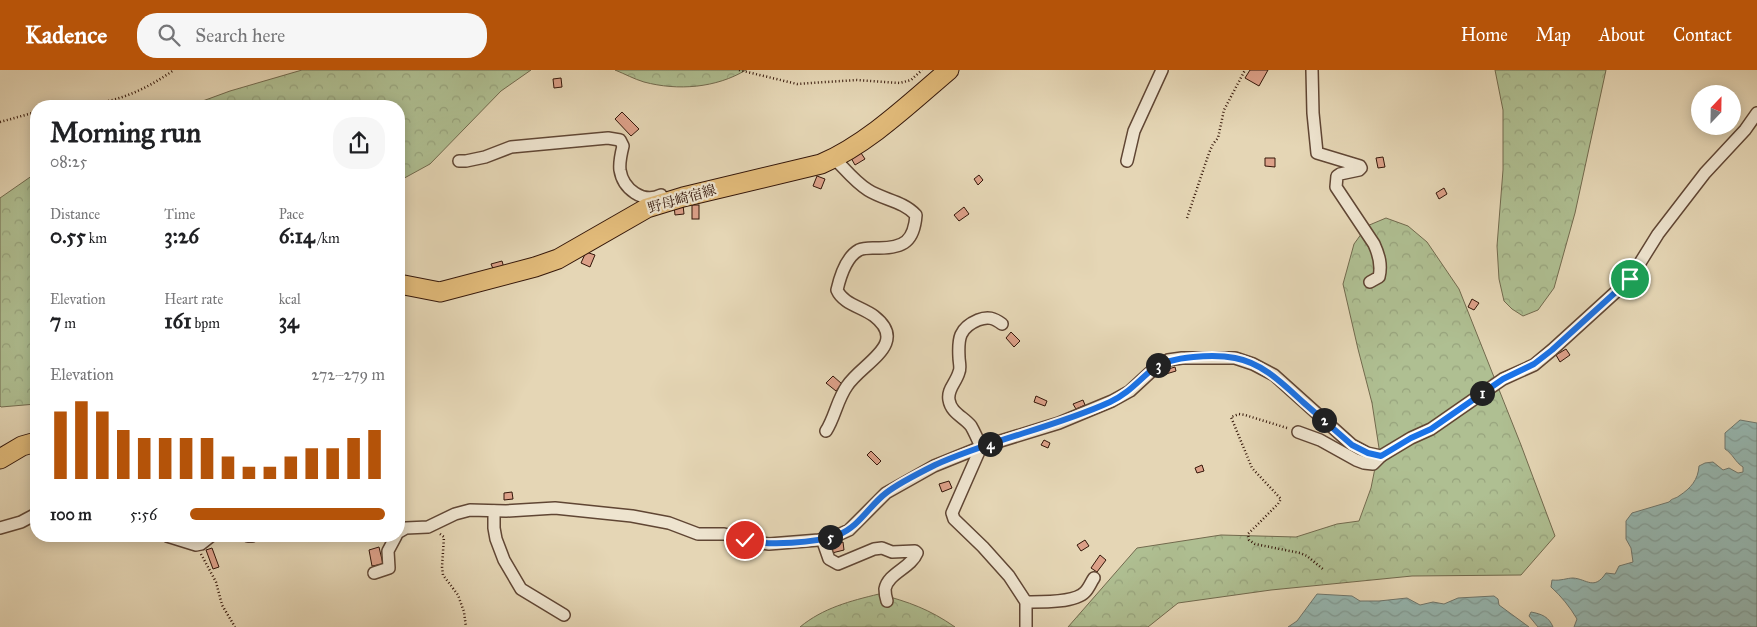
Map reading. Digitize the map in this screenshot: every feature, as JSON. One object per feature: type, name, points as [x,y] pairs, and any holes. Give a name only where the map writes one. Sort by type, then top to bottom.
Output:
[{"type":"main road","name":"野母崎宿線","points":[[405,285],[440,292],[535,267],[558,259],[647,208],[821,164],[856,145],[949,70]]},
{"type":"main road","points":[[0,459],[22,446],[30,444]]},
{"type":"street","points":[[1127,161],[1134,131],[1162,70]]},
{"type":"street","points":[[1312,70],[1313,113],[1317,152],[1360,166],[1361,168],[1337,176],[1336,187],[1378,253],[1381,270],[1379,277],[1370,282]]},
{"type":"street","points":[[1298,432],[1320,440],[1364,464],[1373,464],[1381,456],[1411,438],[1431,429],[1503,379],[1534,364],[1630,279],[1658,234],[1757,113]]},
{"type":"street","points":[[459,161],[485,157],[511,147],[608,138],[620,140],[623,146],[620,172],[623,181],[630,190],[640,197],[646,198],[673,193],[677,199]]},
{"type":"street","points":[[826,431],[833,420],[839,399],[846,387],[854,376],[880,354],[888,336],[886,327],[875,317],[839,295],[837,290],[845,267],[860,250],[894,248],[906,243],[913,230],[916,215],[900,204],[868,190],[834,158]]},
{"type":"street","points":[[981,447],[970,426],[951,406],[949,392],[960,370],[958,339],[970,324],[988,317],[1002,324]]},
{"type":"street","points":[[405,528],[428,527],[455,514],[470,510],[494,511],[555,508],[632,516],[669,523],[698,534],[724,534],[769,544],[822,539],[849,530],[886,493],[934,466],[981,447],[1059,423],[1112,402],[1130,391],[1156,367],[1168,360],[1182,358],[1235,358],[1253,364],[1274,375],[1352,445],[1368,453],[1381,456]]},
{"type":"street","points":[[981,447],[952,513],[954,519],[1009,576],[1026,602],[1026,627]]},
{"type":"street","points":[[494,511],[496,539],[504,560],[521,589],[564,615]]},
{"type":"street","points":[[0,528],[30,517]]},
{"type":"street","points":[[822,539],[830,559],[838,564],[874,549],[882,548],[892,552],[915,551],[917,553],[913,560],[888,582],[885,590],[887,602]]},
{"type":"street","points":[[184,542],[196,546],[204,542]]},
{"type":"street","points":[[374,573],[388,568],[388,551],[393,542]]},
{"type":"street","points":[[1026,602],[1044,602],[1080,596],[1094,578]]},
{"type":"path","points":[[112,100],[150,86],[174,70]]},
{"type":"path","points":[[738,70],[797,84],[856,80],[900,83],[911,80],[922,70]]},
{"type":"path","points":[[1187,218],[1213,144],[1218,138],[1224,110],[1245,70]]},
{"type":"path","points":[[0,122],[30,114]]},
{"type":"path","points":[[1298,432],[1256,417],[1239,414],[1231,417],[1252,468],[1281,499],[1248,534],[1249,540],[1255,544],[1300,553],[1307,556],[1324,570]]},
{"type":"path","points":[[428,527],[444,537],[443,575],[458,595],[464,612],[466,627]]},
{"type":"path","points":[[196,546],[216,582],[222,605],[235,627]]},
{"type":"green space","points":[[302,70],[531,70],[501,91],[430,164],[405,178],[405,100],[205,100]]},
{"type":"green space","points":[[615,70],[746,70],[722,81],[683,87],[644,82]]},
{"type":"green space","points":[[1495,70],[1606,70],[1575,213],[1554,288],[1538,310],[1523,316],[1504,301],[1499,279],[1497,246],[1503,170],[1503,110]]},
{"type":"green space","points":[[30,177],[30,405],[1,407],[0,406],[0,198]]},
{"type":"green space","points":[[1386,218],[1408,226],[1427,242],[1459,289],[1555,536],[1521,575],[1412,576],[1271,590],[1178,603],[1148,627],[1068,627],[1137,548],[1221,535],[1296,537],[1337,524],[1359,521],[1371,488],[1379,448],[1372,403],[1343,284],[1354,244],[1367,226]]},
{"type":"green space","points":[[879,594],[919,607],[955,627],[800,627],[827,610]]},
{"type":"water","points":[[1740,420],[1757,423],[1757,627],[1574,627],[1577,619],[1551,587],[1552,580],[1573,578],[1594,583],[1598,582],[1606,573],[1615,574],[1619,566],[1633,562],[1631,548],[1626,539],[1626,521],[1632,513],[1669,502],[1678,497],[1695,480],[1699,466],[1713,462],[1723,470],[1729,468],[1738,473],[1743,472],[1743,467],[1725,449],[1725,433]]},
{"type":"water","points":[[1317,594],[1352,596],[1360,601],[1407,598],[1420,605],[1433,602],[1444,604],[1458,598],[1494,596],[1498,599],[1499,605],[1529,627],[1288,627],[1297,621]]},
{"type":"water","points":[[1531,612],[1545,616],[1553,627],[1538,627],[1529,616]]},
{"type":"building","points":[[1250,70],[1268,70],[1259,86],[1245,78]]},
{"type":"building","points":[[561,78],[562,87],[554,88],[553,79]]},
{"type":"building","points":[[622,112],[639,129],[631,136],[615,119]]},
{"type":"building","points":[[861,153],[865,159],[855,165],[851,158]]},
{"type":"building","points":[[1383,157],[1385,167],[1378,168],[1376,158]]},
{"type":"building","points":[[1265,158],[1275,158],[1275,167],[1265,166]]},
{"type":"building","points":[[979,175],[983,180],[978,185],[974,179]]},
{"type":"building","points":[[817,176],[825,179],[821,189],[813,186]]},
{"type":"building","points":[[1444,188],[1447,194],[1439,199],[1436,193]]},
{"type":"building","points":[[683,205],[684,214],[675,215],[674,206]]},
{"type":"building","points":[[692,205],[699,205],[699,219],[692,219]]},
{"type":"building","points":[[964,207],[969,214],[959,221],[954,215]]},
{"type":"building","points":[[586,252],[595,255],[590,267],[581,263]]},
{"type":"building","points":[[502,261],[504,268],[494,271],[491,264]]},
{"type":"building","points":[[1472,299],[1479,303],[1474,310],[1468,307]]},
{"type":"building","points":[[1011,332],[1020,341],[1014,347],[1006,338]]},
{"type":"building","points":[[1566,349],[1570,355],[1560,362],[1556,355]]},
{"type":"building","points":[[1175,367],[1176,371],[1166,374],[1165,370]]},
{"type":"building","points":[[833,376],[842,384],[836,391],[826,383]]},
{"type":"building","points":[[1036,396],[1047,401],[1045,406],[1034,402]]},
{"type":"building","points":[[1083,400],[1085,405],[1076,409],[1073,404]]},
{"type":"building","points":[[1044,440],[1050,443],[1048,448],[1041,445]]},
{"type":"building","points":[[871,451],[881,461],[877,465],[867,455]]},
{"type":"building","points":[[1202,465],[1204,471],[1197,473],[1195,468]]},
{"type":"building","points":[[949,481],[952,488],[942,492],[939,484]]},
{"type":"building","points":[[512,492],[513,499],[504,500],[504,493]]},
{"type":"building","points":[[1085,540],[1089,546],[1081,551],[1077,545]]},
{"type":"building","points":[[843,542],[844,550],[832,553],[830,545]]},
{"type":"building","points":[[379,547],[383,564],[372,566],[369,550]]},
{"type":"building","points":[[212,548],[219,567],[213,569],[206,550]]},
{"type":"building","points":[[1100,555],[1106,560],[1097,572],[1091,568]]},
{"type":"route","points":[[745,540],[769,544],[819,540],[838,535],[857,524],[886,493],[934,466],[981,447],[1059,423],[1112,402],[1130,391],[1156,367],[1168,360],[1182,358],[1235,358],[1253,364],[1274,375],[1352,445],[1368,453],[1381,456],[1411,438],[1431,429],[1503,379],[1534,364],[1630,279]]}]
